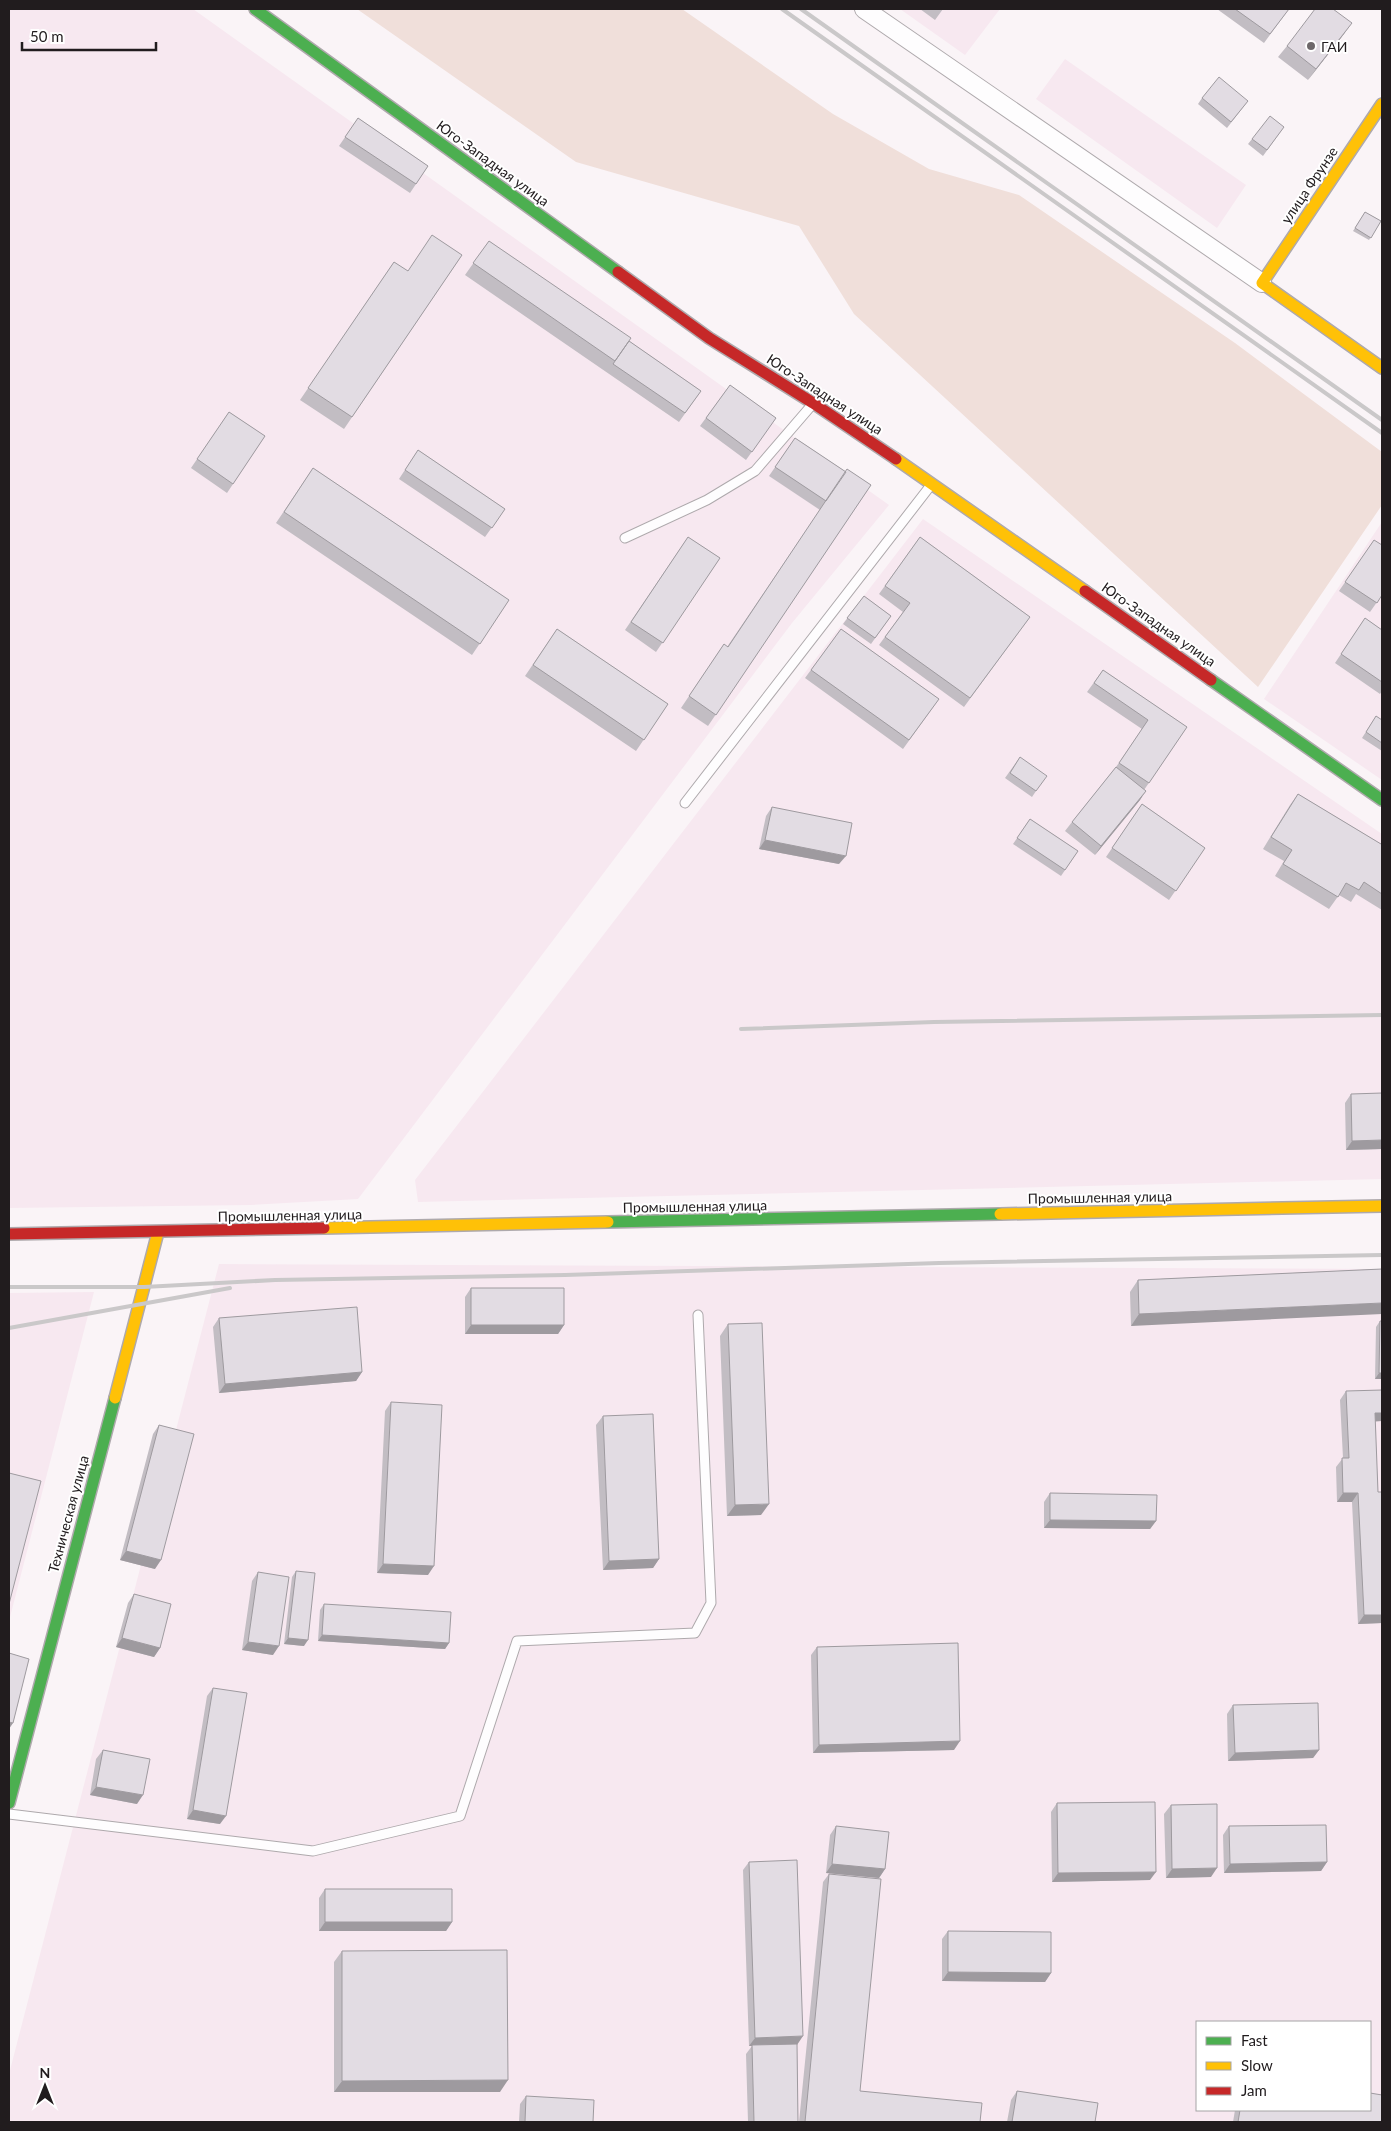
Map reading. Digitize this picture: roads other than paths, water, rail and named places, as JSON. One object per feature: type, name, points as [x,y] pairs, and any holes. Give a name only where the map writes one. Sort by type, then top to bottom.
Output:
[{"type":"street","name":"Юго-Западная улица","points":[[255,9],[709,338],[813,403],[932,483],[1382,800]]},
{"type":"street","points":[[864,9],[1262,283],[1382,368]]},
{"type":"street","name":"улица Фрунзе","points":[[1262,283],[1382,104]]},
{"type":"street","name":"Промышленная улица","points":[[9,1234],[1382,1206]]},
{"type":"street","name":"Техническая улица","points":[[9,1803],[158,1232]]},
{"type":"lane","points":[[625,538],[707,500],[755,471],[813,403]]},
{"type":"lane","points":[[685,803],[932,483]]},
{"type":"lane","points":[[9,1814],[313,1851],[460,1816],[517,1641],[696,1633],[711,1602],[698,1315]]},
{"type":"railway","points":[[782,9],[1382,433]]},
{"type":"railway","points":[[801,9],[1382,420]]},
{"type":"railway","points":[[741,1029],[934,1022],[1382,1015]]},
{"type":"railway","points":[[9,1287],[144,1287],[275,1280],[565,1275],[939,1263],[1382,1255]]},
{"type":"railway","points":[[9,1328],[230,1288]]},
{"type":"place","name":"ГАИ","points":[[1311,46]]}]
